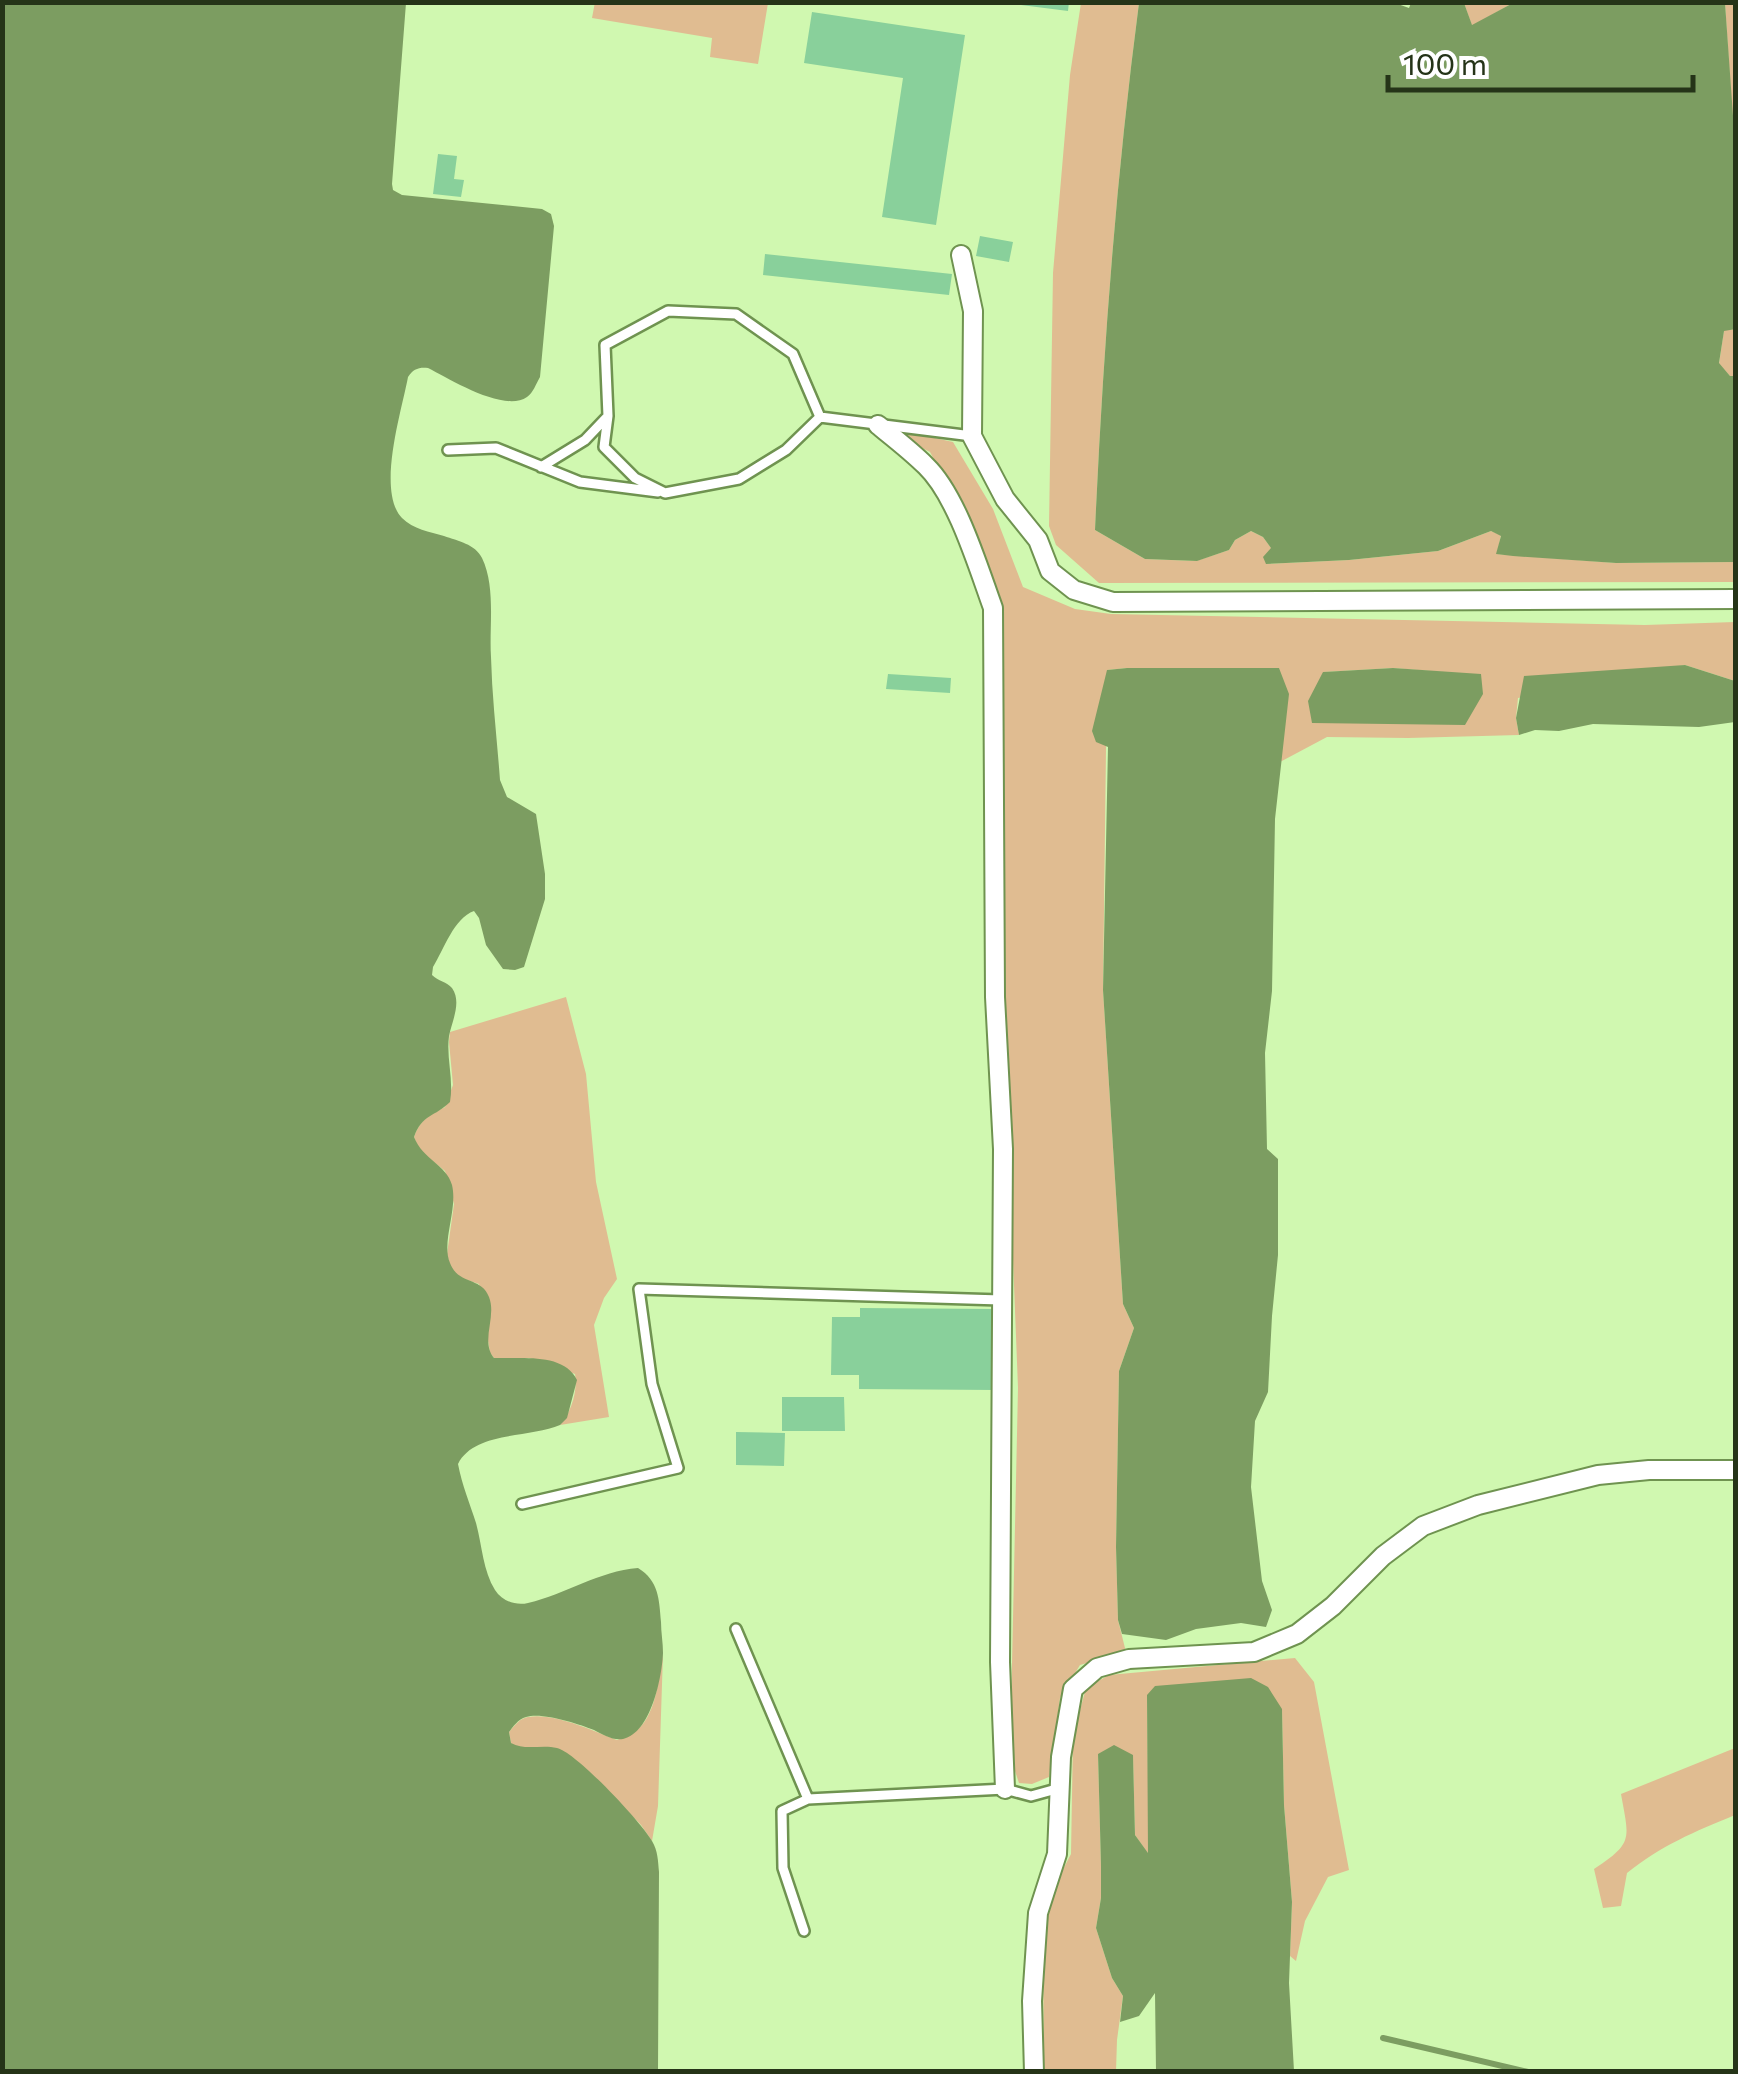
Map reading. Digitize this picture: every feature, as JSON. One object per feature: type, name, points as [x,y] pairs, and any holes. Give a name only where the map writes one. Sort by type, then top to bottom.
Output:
[{"type":"street","points":[[961,254],[972,312],[972,436],[1005,500],[1038,540],[1050,571],[1074,590],[1113,602],[1736,599]]},
{"type":"street","points":[[878,425],[929,468],[954,507],[992,608],[995,997],[1003,1149],[1000,1662],[1006,1790]]},
{"type":"street","points":[[1034,2072],[1032,2001],[1038,1914],[1057,1854],[1061,1757],[1073,1689],[1097,1668],[1128,1659],[1254,1652],[1296,1634],[1334,1606],[1383,1556],[1423,1526],[1478,1506],[1598,1475],[1649,1470],[1736,1470]]},
{"type":"lane","points":[[666,493],[634,478],[604,447],[608,416],[605,345],[668,311],[736,314],[751,324],[793,354],[820,418]]},
{"type":"lane","points":[[541,466],[585,440],[608,416]]},
{"type":"lane","points":[[820,418],[972,436]]},
{"type":"lane","points":[[448,450],[496,448],[580,482],[666,493],[740,479],[786,450],[820,418]]},
{"type":"lane","points":[[522,1504],[678,1468],[652,1384],[640,1289],[1004,1300]]},
{"type":"lane","points":[[736,1629],[808,1798]]},
{"type":"lane","points":[[804,1931],[784,1868],[782,1812],[808,1798],[1006,1790],[1031,1796],[1060,1788]]},
{"type":"shaded area","points":[[3,2],[406,3],[393,190],[402,195],[542,209],[551,214],[554,226],[540,377],[533,391],[517,401],[505,401],[477,393],[428,368],[416,369],[408,377],[393,450],[391,489],[402,518],[416,527],[471,546],[486,569],[500,780],[507,797],[536,814],[545,874],[545,899],[524,967],[503,969],[486,945],[474,911],[455,927],[433,967],[432,975],[452,988],[456,999],[448,1044],[450,1102],[425,1120],[414,1137],[452,1185],[448,1255],[454,1270],[481,1286],[489,1297],[488,1344],[494,1358],[552,1361],[571,1371],[577,1380],[567,1418],[560,1425],[490,1441],[466,1453],[458,1464],[491,1583],[505,1600],[523,1604],[610,1573],[638,1568],[657,1591],[663,1649],[660,1676],[648,1715],[633,1735],[615,1739],[570,1722],[533,1716],[521,1719],[509,1732],[511,1743],[516,1745],[566,1752],[623,1805],[654,1845],[659,1872],[658,2071],[3,2071]]},
{"type":"shaded area","points":[[595,2],[768,3],[758,64],[710,57],[712,38],[592,18]]},
{"type":"shaded area","points":[[1081,3],[1139,3],[1111,266],[1095,530],[1145,559],[1196,561],[1229,550],[1235,540],[1251,531],[1263,537],[1272,549],[1266,564],[1438,551],[1491,531],[1501,535],[1497,554],[1616,563],[1735,562],[1735,582],[1099,583],[1056,545],[1049,526],[1053,273],[1070,75]]},
{"type":"shaded area","points":[[1139,3],[1395,3],[1409,8],[1411,3],[1464,3],[1472,25],[1513,3],[1725,3],[1736,158],[1736,329],[1724,331],[1719,363],[1730,376],[1735,376],[1735,562],[1616,563],[1496,554],[1501,536],[1491,531],[1438,551],[1266,564],[1263,557],[1271,548],[1263,537],[1251,531],[1235,540],[1229,550],[1197,561],[1145,559],[1095,530],[1111,266]]},
{"type":"shaded area","points":[[1464,3],[1513,3],[1472,26]]},
{"type":"shaded area","points":[[1725,3],[1735,3],[1735,158]]},
{"type":"shaded area","points":[[1735,329],[1735,376],[1730,376],[1719,364],[1724,330]]},
{"type":"shaded area","points":[[898,430],[953,442],[993,509],[1023,587],[1075,609],[1111,614],[1645,625],[1735,622],[1735,681],[1685,665],[1518,698],[1519,735],[1327,737],[1280,762],[1284,731],[1279,668],[1107,670],[1103,990],[1123,1304],[1134,1328],[1119,1371],[1116,1547],[1118,1620],[1126,1652],[1080,1665],[1060,1698],[1049,1777],[1032,1784],[1019,1783],[1015,1771],[1011,1710],[1018,1388],[1005,1053],[1003,624],[971,529],[930,452],[900,437]],"holes":[[[1393,668],[1480,675],[1353,723],[1312,723],[1324,672]]]},
{"type":"shaded area","points":[[1685,665],[1735,681],[1735,722],[1699,727],[1593,724],[1519,735],[1516,718],[1524,676]]},
{"type":"shaded area","points":[[1279,668],[1289,694],[1275,819],[1272,991],[1265,1053],[1267,1149],[1278,1159],[1278,1255],[1268,1392],[1255,1421],[1251,1487],[1262,1581],[1272,1610],[1266,1627],[1241,1623],[1196,1629],[1166,1640],[1122,1634],[1118,1620],[1119,1371],[1134,1328],[1123,1304],[1103,990],[1108,747],[1096,742],[1092,731],[1107,670]]},
{"type":"shaded area","points":[[1393,668],[1481,674],[1483,694],[1465,725],[1312,723],[1308,701],[1323,672]]},
{"type":"shaded area","points":[[566,997],[586,1074],[596,1182],[617,1279],[604,1298],[594,1325],[609,1417],[560,1425],[573,1401],[575,1374],[529,1358],[494,1358],[490,1353],[479,1284],[458,1277],[447,1254],[454,1204],[445,1171],[419,1150],[414,1137],[426,1119],[445,1107],[453,1085],[450,1032]]},
{"type":"shaded area","points":[[663,1654],[658,1806],[652,1841],[603,1786],[516,1747],[509,1732],[522,1719],[538,1716],[573,1723],[617,1740],[631,1734],[652,1708]]},
{"type":"shaded area","points":[[1295,1658],[1314,1682],[1349,1870],[1328,1877],[1305,1921],[1296,1961],[1290,1956],[1292,1902],[1282,1709],[1147,1695],[1149,1855],[1135,1835],[1133,1756],[1098,1754],[1101,1898],[1096,1928],[1112,1978],[1123,1996],[1116,2071],[1044,2072],[1043,1948],[1048,1898],[1071,1854],[1073,1736],[1086,1688],[1109,1675]]},
{"type":"shaded area","points":[[1251,1678],[1268,1687],[1282,1709],[1292,1902],[1289,1983],[1294,2071],[1156,2071],[1155,1993],[1139,2016],[1120,2022],[1123,1996],[1112,1978],[1096,1928],[1101,1898],[1098,1754],[1114,1745],[1133,1755],[1135,1835],[1148,1853],[1147,1695],[1155,1686]]},
{"type":"shaded area","points":[[1735,1748],[1735,1815],[1640,1863],[1627,1873],[1621,1906],[1603,1908],[1594,1869],[1616,1853],[1626,1839],[1621,1794]]},
{"type":"building","points":[[1069,2],[1068,11],[1021,5]]},
{"type":"building","points":[[812,12],[965,35],[936,225],[882,217],[903,78],[804,63]]},
{"type":"building","points":[[438,154],[457,156],[454,179],[464,180],[461,197],[433,194]]},
{"type":"building","points":[[980,236],[1013,242],[1009,262],[976,256]]},
{"type":"building","points":[[765,254],[952,274],[949,295],[763,275]]},
{"type":"building","points":[[888,674],[951,678],[950,693],[886,689]]},
{"type":"building","points":[[860,1308],[996,1309],[995,1390],[859,1389],[859,1375],[831,1375],[832,1317],[860,1317]]},
{"type":"building","points":[[782,1397],[844,1397],[845,1431],[782,1431]]},
{"type":"building","points":[[736,1432],[785,1433],[784,1466],[736,1465]]},
{"type":"waterway","points":[[1383,2038],[1528,2072]]}]
